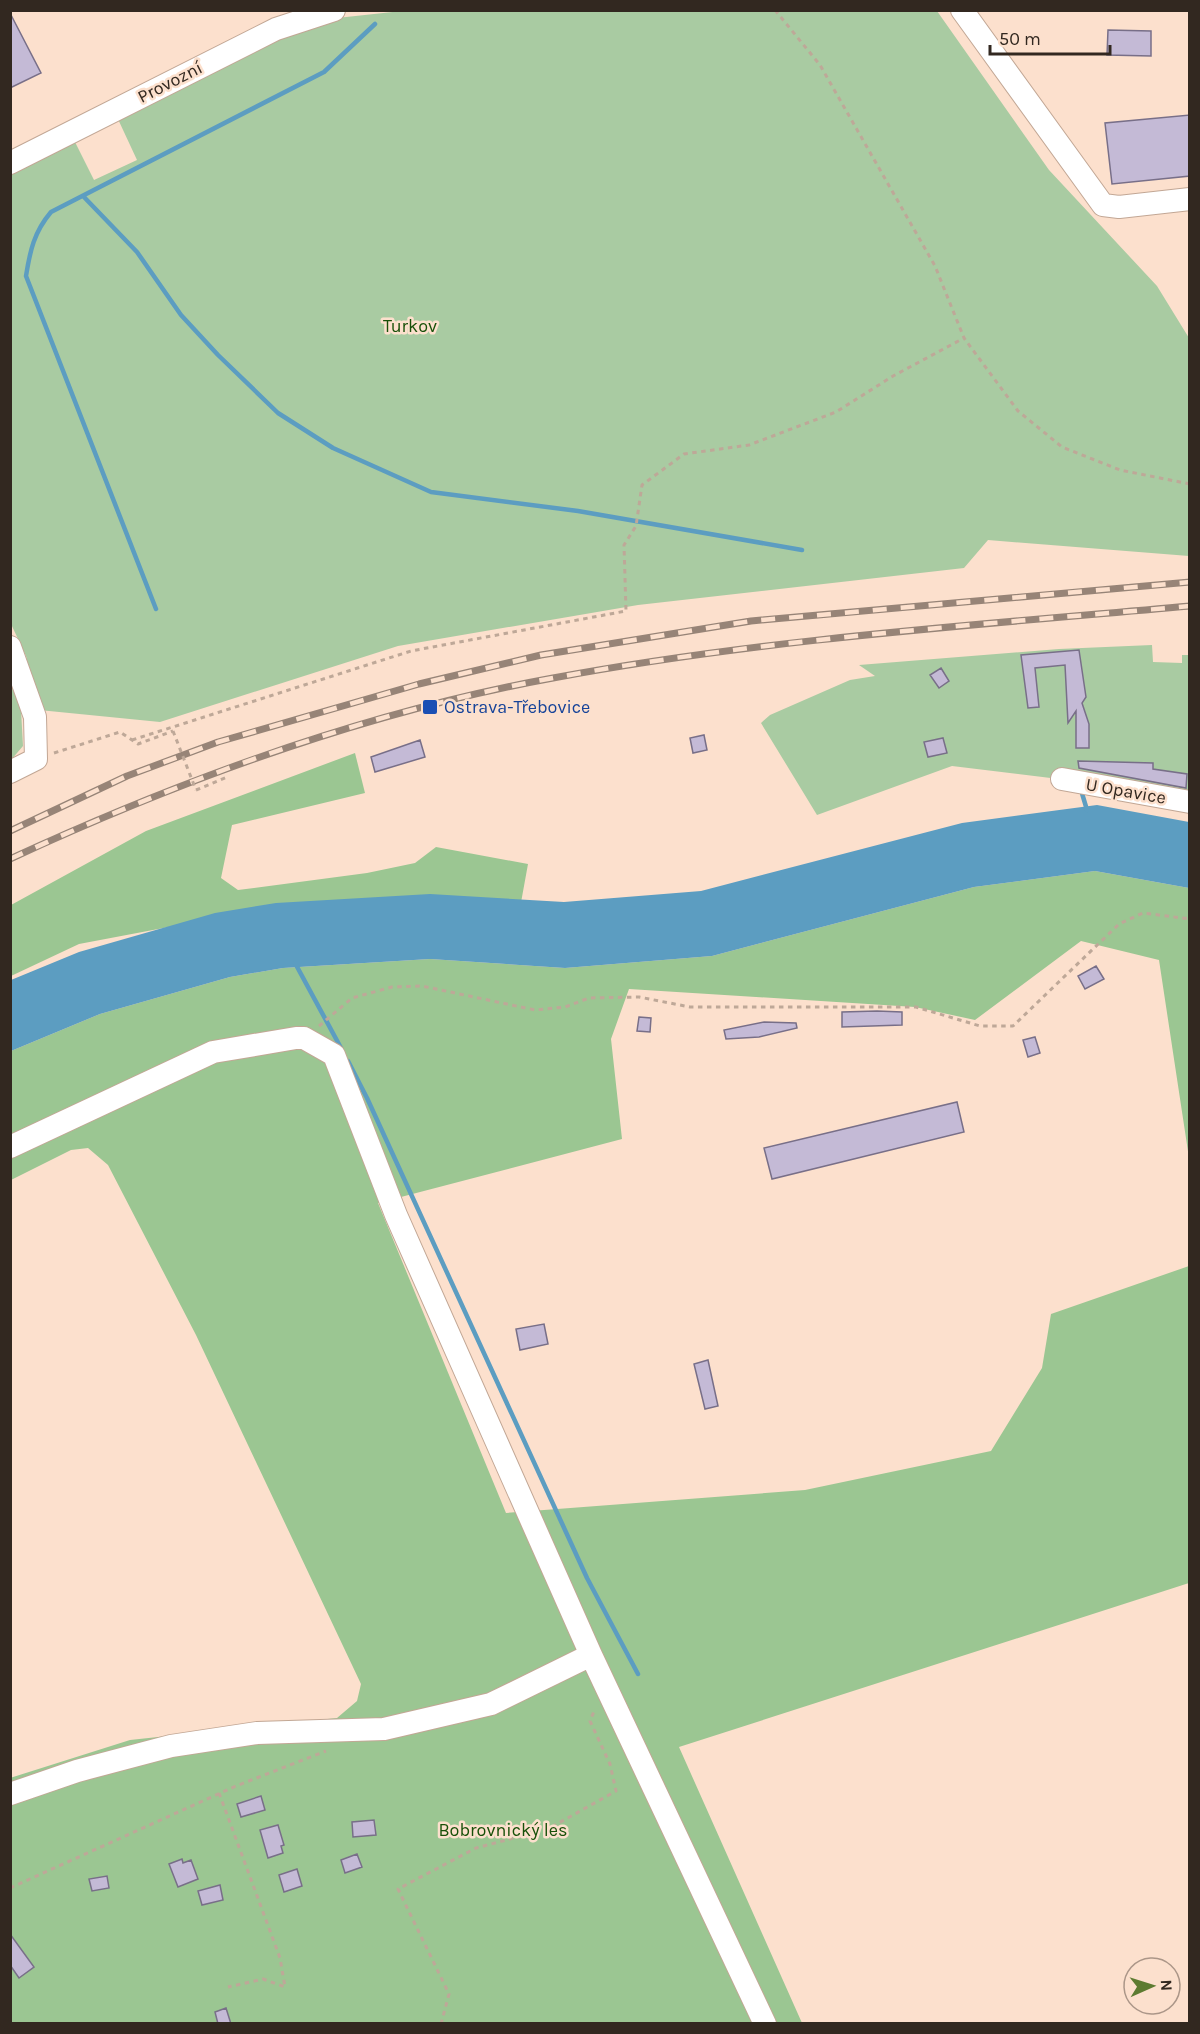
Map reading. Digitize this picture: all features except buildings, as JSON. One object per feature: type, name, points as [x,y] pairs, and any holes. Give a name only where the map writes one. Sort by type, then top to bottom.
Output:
[{"type":"street","name":"Provozní","points":[[10,163],[276,29],[334,10]]},
{"type":"street","points":[[962,10],[1103,205],[1119,207],[1190,199]]},
{"type":"street","points":[[10,647],[35,717],[36,759],[10,772]]},
{"type":"street","name":"U Opavice","points":[[1062,779],[1190,802]]},
{"type":"street","points":[[10,1147],[213,1052],[304,1038],[334,1056],[396,1215],[591,1655],[765,2024]]},
{"type":"street","points":[[10,1794],[77,1771],[171,1746],[257,1733],[384,1729],[491,1704],[591,1655]]},
{"type":"path","points":[[775,10],[820,65],[935,266],[964,338],[1018,411],[1062,447],[1120,470],[1190,484]]},
{"type":"path","points":[[132,740],[411,651],[626,611],[624,545],[636,526],[642,485],[684,454],[749,446],[836,412],[893,376],[964,338]]},
{"type":"path","points":[[36,759],[120,732],[138,744],[173,731],[196,790],[227,777]]},
{"type":"path","points":[[304,1038],[352,998],[392,987],[422,986],[535,1010],[565,1007],[590,998],[639,997],[690,1007],[915,1007],[980,1026],[1013,1026],[1119,924],[1143,914],[1190,919]]},
{"type":"path","points":[[441,2024],[449,1994],[398,1889],[476,1848],[548,1829],[616,1791],[610,1764],[590,1721],[605,1686]]},
{"type":"path","points":[[10,1888],[219,1793],[331,1749]]},
{"type":"path","points":[[219,1793],[280,1958],[285,1987],[263,1979],[228,1987]]},
{"type":"green space","name":"Turkov","points":[[411,10],[937,11],[1049,170],[1157,286],[1189,338],[1189,556],[988,540],[964,568],[638,605],[398,646],[160,722],[39,710],[26,656],[11,624],[11,174],[75,142],[94,180],[137,160],[117,117],[283,34],[337,18]]},
{"type":"green space","points":[[1152,645],[1153,662],[1182,663],[1182,655],[1189,655],[1189,795],[952,766],[817,815],[761,723],[770,715],[850,680],[875,676],[859,665],[1059,649]]},
{"type":"green space","points":[[10,682],[21,710],[23,746],[11,760]]},
{"type":"green space","points":[[355,753],[365,793],[232,825],[221,878],[238,890],[367,873],[415,863],[436,847],[528,864],[520,908],[274,907],[79,944],[11,976],[11,905],[146,831]]},
{"type":"green space","name":"Bobrovnický les","points":[[1095,871],[1189,888],[1189,1158],[1159,960],[1081,941],[975,1020],[915,1007],[629,989],[611,1039],[622,1139],[378,1203],[506,1513],[805,1490],[991,1451],[1042,1368],[1051,1314],[1189,1266],[1189,1583],[679,1747],[802,2023],[11,2023],[10,1778],[130,1740],[337,1718],[357,1701],[361,1684],[196,1335],[108,1165],[88,1148],[71,1150],[11,1180],[11,1051],[100,1014],[230,977],[283,968],[430,959],[565,968],[712,956],[974,887]]},
{"type":"water","points":[[1097,805],[1189,822],[1189,888],[1095,871],[974,887],[712,956],[565,968],[430,959],[283,968],[230,977],[100,1014],[11,1051],[11,980],[79,952],[215,913],[276,903],[430,894],[564,902],[701,891],[962,823]]},
{"type":"waterway","points":[[156,609],[26,276],[34,242],[40,227],[51,212],[324,72],[375,24]]},
{"type":"waterway","points":[[83,196],[137,252],[181,315],[218,355],[278,413],[333,448],[431,492],[578,511],[802,550]]},
{"type":"waterway","points":[[1081,790],[1087,810]]},
{"type":"waterway","points":[[295,963],[341,1048]]},
{"type":"waterway","points":[[348,1061],[587,1578],[638,1674]]},
{"type":"railway","points":[[10,831],[127,776],[218,742],[419,684],[541,655],[751,621],[1190,582]]},
{"type":"railway","points":[[10,859],[142,802],[276,751],[414,709],[483,692],[632,664],[791,643],[1190,606]]},
{"type":"place","name":"Ostrava-Třebovice","points":[[430,707]]}]
